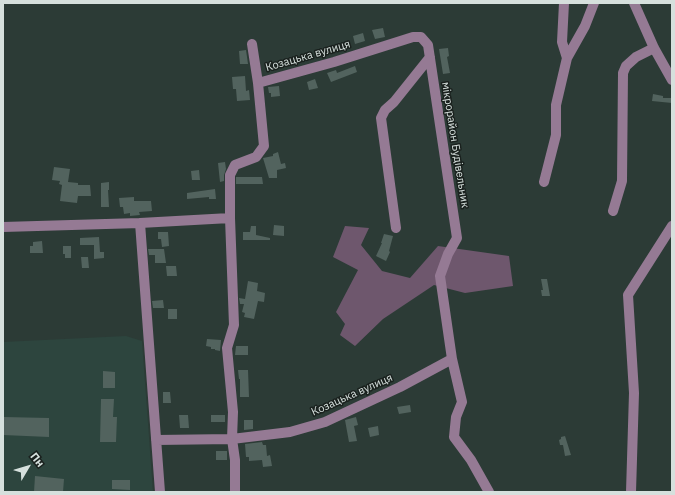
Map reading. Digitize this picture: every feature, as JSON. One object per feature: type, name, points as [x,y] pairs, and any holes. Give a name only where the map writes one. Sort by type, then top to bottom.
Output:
[{"type":"street","points":[[564,3],[562,42],[567,58]]},
{"type":"street","points":[[544,182],[556,135],[556,105],[567,58],[585,26],[594,3]]},
{"type":"street","points":[[634,3],[654,48],[672,80]]},
{"type":"street","name":"Козацька вулиця","points":[[235,492],[235,460],[232,439],[233,412],[227,348],[234,325],[230,175],[235,165],[256,157],[264,146],[258,83],[334,62],[413,37],[421,37]]},
{"type":"street","name":"мікрорайон Будівельник","points":[[421,37],[428,45],[457,238],[448,254],[440,276],[452,359]]},
{"type":"street","points":[[252,44],[258,83]]},
{"type":"street","points":[[613,211],[622,181],[623,73],[626,66],[636,57],[654,48]]},
{"type":"street","points":[[396,228],[381,118],[385,110],[394,102],[430,57]]},
{"type":"street","points":[[3,227],[140,223],[230,218]]},
{"type":"street","points":[[140,223],[160,492]]},
{"type":"street","points":[[631,492],[634,393],[628,295],[672,226]]},
{"type":"street","points":[[452,359],[462,402],[456,417],[454,437],[471,460],[489,492]]},
{"type":"street","name":"Козацька вулиця","points":[[156,440],[232,439],[290,432],[325,422],[452,359]]},
{"type":"shaded area","points":[[345,226],[369,228],[361,245],[382,271],[410,278],[438,246],[509,256],[513,286],[465,293],[434,285],[383,319],[355,346],[340,335],[345,324],[336,312],[358,270],[333,257]]},
{"type":"shaded area","points":[[126,336],[142,341],[153,492],[3,492],[3,342]]},
{"type":"building","points":[[383,28],[385,37],[375,39],[372,30]]},
{"type":"building","points":[[363,33],[365,41],[355,44],[353,36]]},
{"type":"building","points":[[448,48],[449,56],[447,57],[450,73],[443,74],[439,49]]},
{"type":"building","points":[[246,50],[248,64],[240,64],[239,51]]},
{"type":"building","points":[[355,66],[357,72],[331,82],[327,73],[336,70],[337,73]]},
{"type":"building","points":[[245,76],[246,91],[249,90],[250,100],[237,101],[236,89],[233,89],[232,77]]},
{"type":"building","points":[[315,79],[318,88],[309,90],[307,82]]},
{"type":"building","points":[[279,86],[280,96],[271,97],[268,87]]},
{"type":"building","points":[[653,94],[663,96],[663,98],[672,98],[672,103],[652,101]]},
{"type":"building","points":[[278,152],[281,164],[285,163],[286,168],[277,170],[277,178],[269,178],[263,158],[273,156],[273,154]]},
{"type":"building","points":[[225,162],[226,169],[224,181],[220,182],[218,163]]},
{"type":"building","points":[[54,167],[70,169],[68,182],[78,183],[78,185],[90,185],[91,196],[78,196],[77,203],[60,201],[62,185],[59,184],[60,181],[52,180]]},
{"type":"building","points":[[199,170],[200,180],[192,180],[191,171]]},
{"type":"building","points":[[236,177],[262,177],[263,184],[236,184]]},
{"type":"building","points":[[109,182],[109,207],[101,207],[101,183]]},
{"type":"building","points":[[215,189],[216,199],[209,199],[209,197],[187,199],[187,193]]},
{"type":"building","points":[[134,197],[134,201],[151,201],[152,211],[139,212],[140,215],[130,216],[130,213],[124,214],[123,207],[120,207],[119,198]]},
{"type":"building","points":[[274,225],[284,226],[284,236],[273,235]]},
{"type":"building","points":[[251,226],[256,226],[256,235],[270,238],[270,240],[243,240],[243,232],[250,232]]},
{"type":"building","points":[[158,232],[168,232],[169,246],[162,247],[161,239],[158,239]]},
{"type":"building","points":[[384,234],[393,236],[390,252],[386,261],[376,256]]},
{"type":"building","points":[[99,237],[100,252],[104,252],[104,258],[94,259],[94,245],[80,245],[80,238]]},
{"type":"building","points":[[42,241],[43,253],[30,253],[30,246],[33,246],[33,242]]},
{"type":"building","points":[[63,246],[71,246],[71,258],[65,258],[65,254],[63,254]]},
{"type":"building","points":[[148,249],[164,249],[166,263],[155,263],[155,255],[149,255]]},
{"type":"building","points":[[81,257],[88,257],[89,268],[82,268]]},
{"type":"building","points":[[166,266],[176,266],[177,276],[167,276]]},
{"type":"building","points":[[541,279],[547,279],[550,296],[542,296],[541,290],[543,290]]},
{"type":"building","points":[[248,281],[258,283],[257,291],[265,293],[264,302],[258,301],[254,319],[244,317],[245,313],[242,312],[244,304],[240,304],[239,298],[245,299]]},
{"type":"building","points":[[163,300],[164,308],[153,308],[152,301]]},
{"type":"building","points":[[168,309],[177,309],[177,319],[168,319]]},
{"type":"building","points":[[207,339],[221,340],[220,351],[206,346]]},
{"type":"building","points":[[236,346],[248,346],[248,355],[235,355]]},
{"type":"building","points":[[238,370],[248,370],[249,397],[240,397],[240,379]]},
{"type":"building","points":[[103,371],[115,372],[115,388],[103,388]]},
{"type":"building","points":[[163,392],[170,392],[171,403],[163,403]]},
{"type":"building","points":[[101,399],[114,399],[113,417],[117,417],[116,442],[100,442]]},
{"type":"building","points":[[410,405],[411,412],[399,414],[397,407]]},
{"type":"building","points":[[179,415],[188,415],[189,428],[180,428]]},
{"type":"building","points":[[211,415],[225,415],[225,422],[211,422]]},
{"type":"building","points":[[3,417],[49,418],[49,437],[3,435]]},
{"type":"building","points":[[356,417],[358,425],[354,426],[357,441],[349,442],[345,420]]},
{"type":"building","points":[[244,420],[253,420],[253,429],[244,430]]},
{"type":"building","points":[[378,426],[379,435],[370,437],[368,428]]},
{"type":"building","points":[[565,436],[571,455],[565,456],[563,445],[560,445],[559,440],[561,437]]},
{"type":"building","points":[[262,442],[263,445],[266,445],[267,456],[270,455],[272,466],[263,467],[262,460],[249,461],[249,457],[246,457],[245,444]]},
{"type":"building","points":[[216,451],[227,451],[227,460],[216,460]]},
{"type":"building","points":[[35,476],[64,479],[63,492],[34,492]]},
{"type":"building","points":[[112,480],[130,480],[130,490],[112,489]]}]
